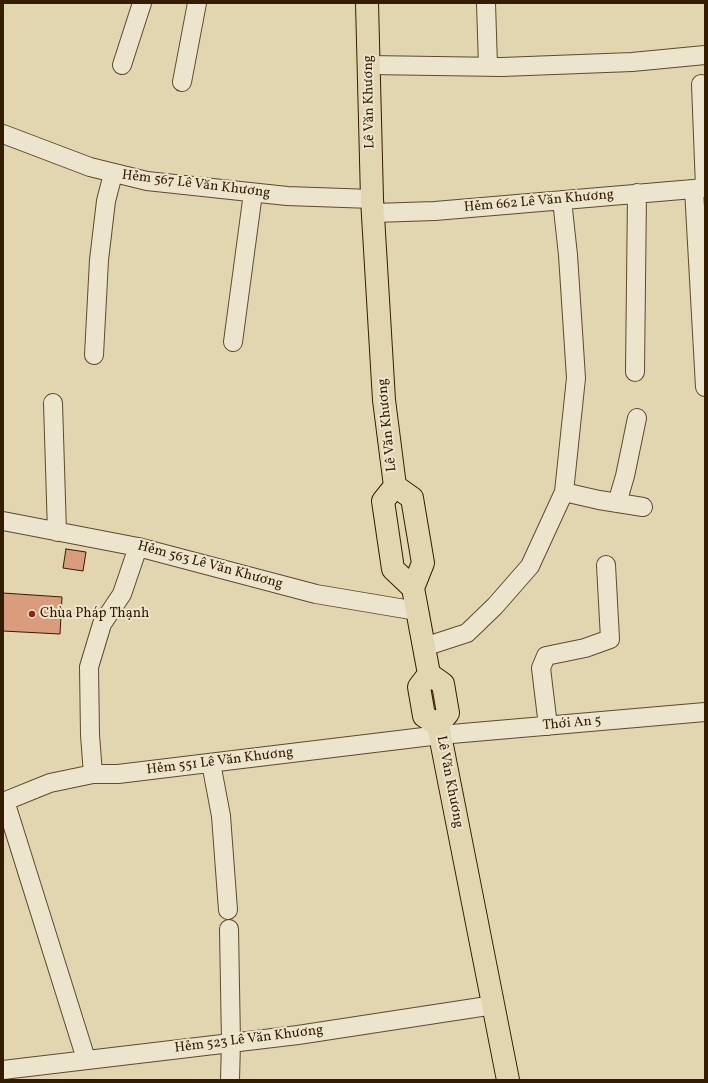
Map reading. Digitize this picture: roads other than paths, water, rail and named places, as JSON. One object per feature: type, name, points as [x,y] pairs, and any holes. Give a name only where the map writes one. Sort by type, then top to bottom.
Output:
[{"type":"main road","name":"Lê Văn Khương","points":[[367,3],[373,206],[384,400],[395,486],[412,498],[423,564],[413,588]]},
{"type":"main road","points":[[395,486],[383,501],[393,569],[413,588],[429,674],[419,688],[424,716],[439,730]]},
{"type":"main road","name":"Lê Văn Khương","points":[[439,730],[508,1080]]},
{"type":"street","points":[[122,65],[142,3]]},
{"type":"street","points":[[182,82],[197,3]]},
{"type":"street","points":[[486,3],[488,66]]},
{"type":"street","points":[[369,65],[502,67],[624,62],[705,55]]},
{"type":"street","points":[[701,84],[700,188],[705,387]]},
{"type":"street","name":"Hẻm 567 Lê Văn Khương","points":[[3,134],[90,167],[113,174],[147,181],[373,206]]},
{"type":"street","points":[[94,355],[99,260],[104,215],[113,174]]},
{"type":"street","name":"Hẻm 662 Lê Văn Khương","points":[[373,206],[442,210],[700,188]]},
{"type":"street","points":[[233,342],[253,193]]},
{"type":"street","points":[[636,372],[637,193]]},
{"type":"street","points":[[424,647],[467,633],[495,606],[530,566],[564,492],[576,378],[569,262],[562,200]]},
{"type":"street","points":[[53,403],[57,532]]},
{"type":"street","points":[[618,503],[637,418]]},
{"type":"street","points":[[564,492],[599,500],[643,507]]},
{"type":"street","name":"Hẻm 563 Lê Văn Khương","points":[[3,521],[138,546],[316,594],[418,612]]},
{"type":"street","points":[[93,774],[90,734],[89,667],[102,624],[122,594],[138,546]]},
{"type":"street","points":[[548,726],[541,668],[546,656],[585,648],[610,640],[606,565]]},
{"type":"street","name":"Thới An 5","points":[[439,730],[548,726],[705,712]]},
{"type":"street","name":"Hẻm 551 Lê Văn Khương","points":[[4,802],[50,783],[93,774],[118,774],[211,763],[439,730]]},
{"type":"street","points":[[211,763],[221,816],[228,910]]},
{"type":"street","points":[[4,802],[86,1059]]},
{"type":"street","points":[[229,929],[231,1043],[230,1080]]},
{"type":"street","name":"Hẻm 523 Lê Văn Khương","points":[[3,1070],[306,1034],[494,1005]]},
{"type":"place","name":"Chùa Pháp Thạnh","points":[[32,614]]}]
